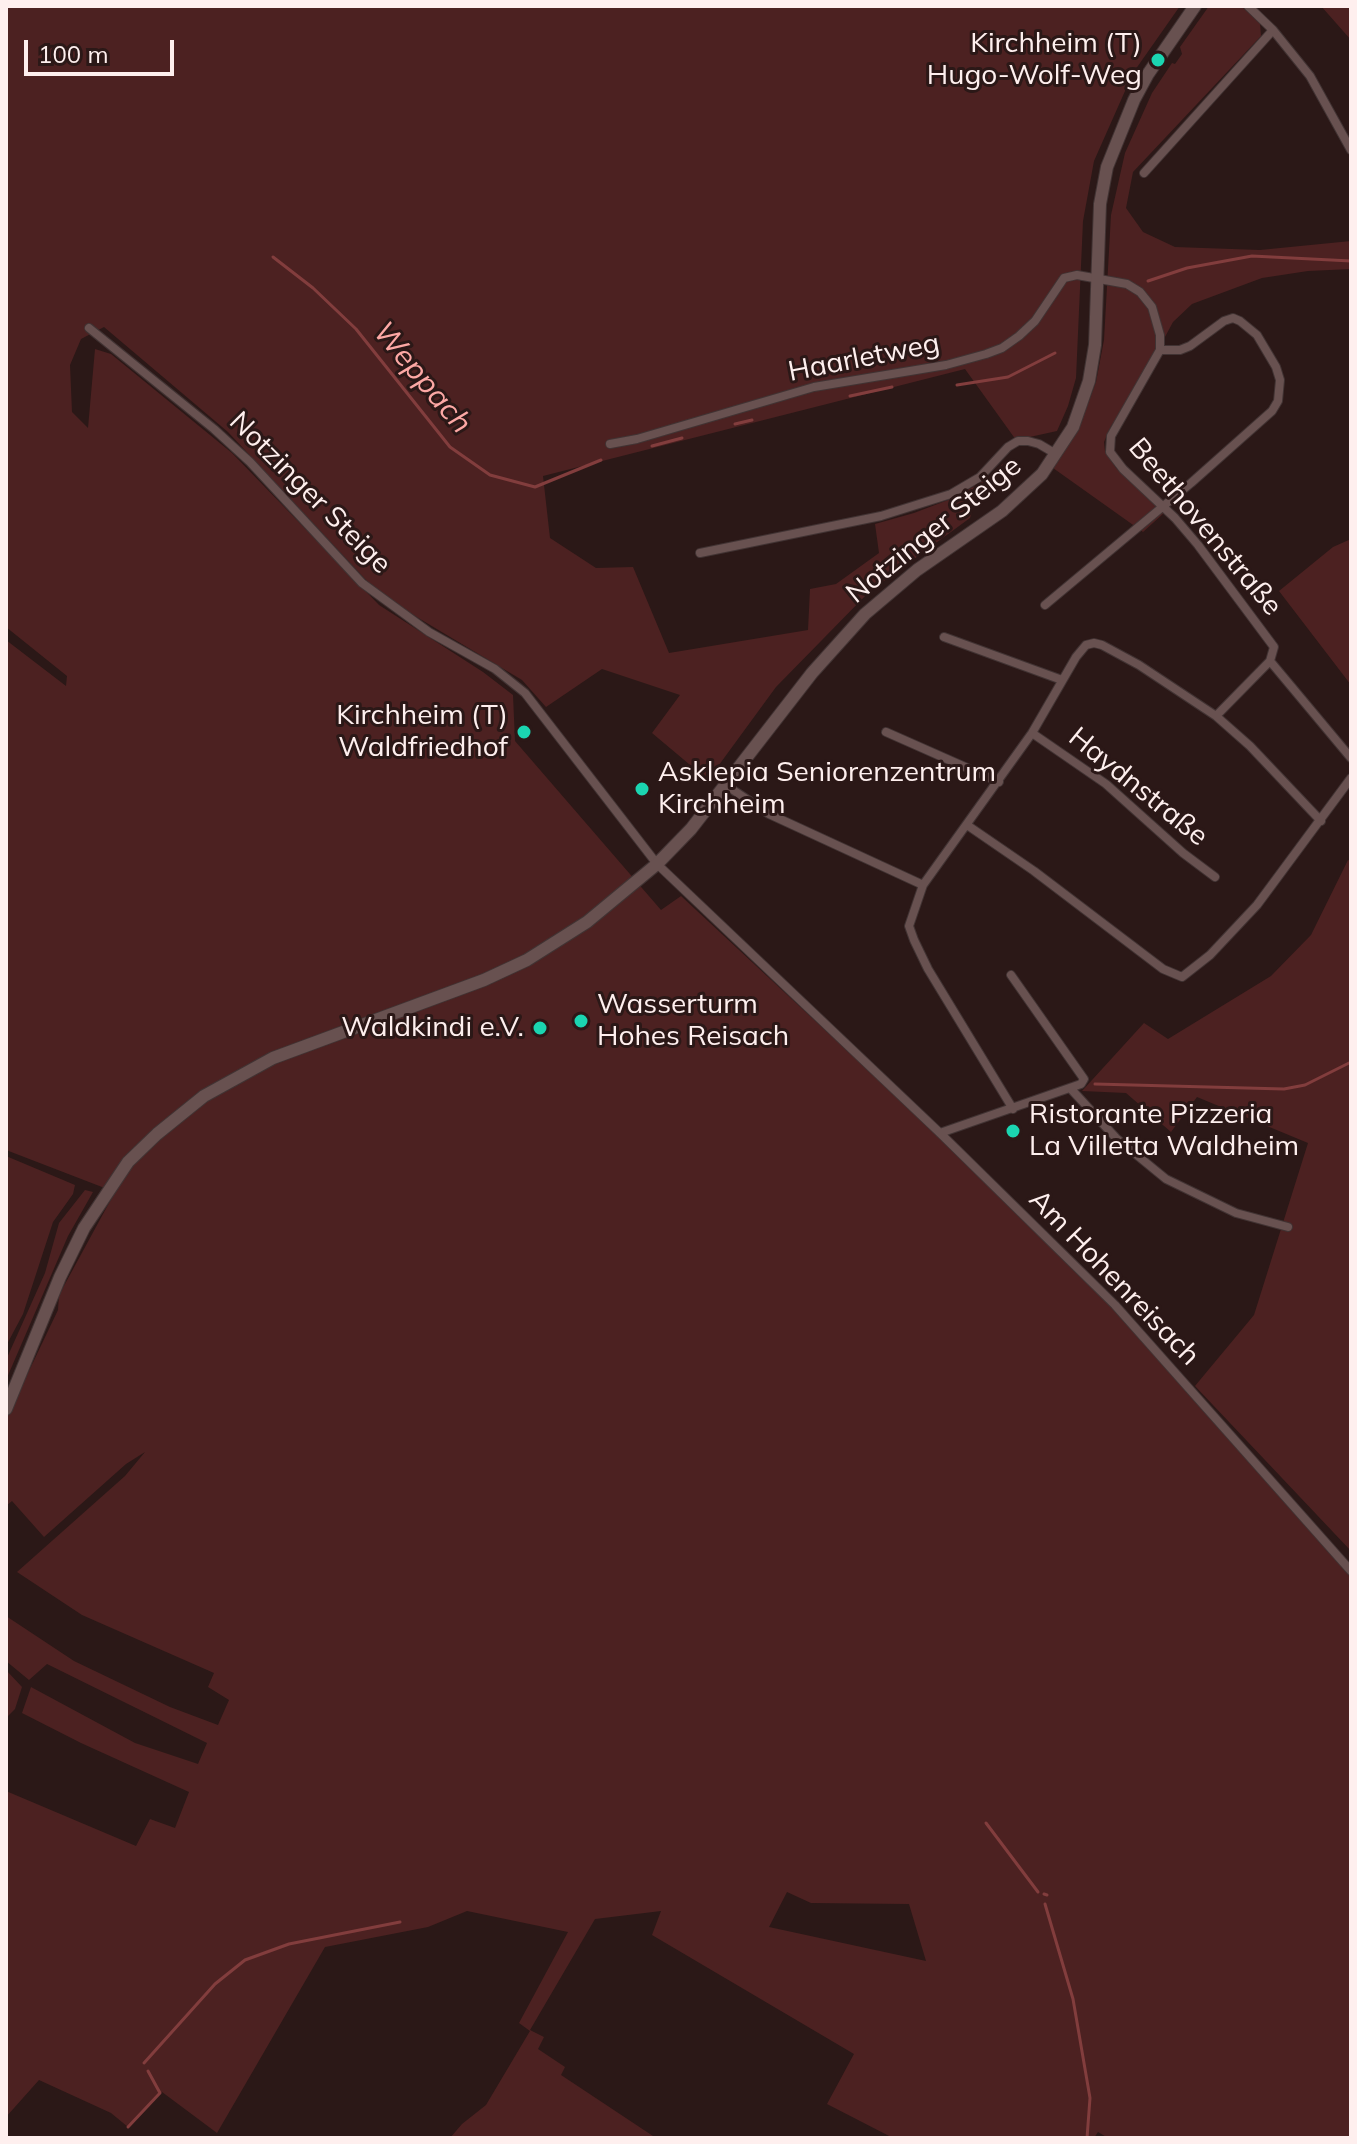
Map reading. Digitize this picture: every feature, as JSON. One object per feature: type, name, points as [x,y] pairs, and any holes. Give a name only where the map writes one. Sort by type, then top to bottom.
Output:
[{"type":"main road","name":"Notzinger Steige","points":[[6,1409],[60,1277],[84,1228],[128,1162],[181,1112],[228,1081],[273,1058],[484,980],[540,953],[587,922],[683,839],[812,673],[865,614],[917,570],[1018,498],[1042,474],[1073,427],[1084,402],[1095,345],[1100,204],[1107,167],[1148,74],[1195,6]]},
{"type":"street","points":[[1248,6],[1273,30],[1310,76],[1351,150]]},
{"type":"street","points":[[1144,173],[1273,30]]},
{"type":"street","name":"Haarletweg","points":[[610,444],[637,439],[814,387],[946,365],[986,354],[1002,348],[1035,321],[1064,278],[1077,275],[1097,278]]},
{"type":"street","points":[[1045,605],[1272,411],[1280,390],[1276,367],[1264,345],[1240,321],[1233,318],[1224,321],[1180,350],[1160,350],[1157,320],[1152,307],[1140,292],[1115,280],[1097,278]]},
{"type":"street","name":"Notzinger Steige","points":[[89,328],[250,462],[362,583],[429,632],[495,669],[525,693],[657,864]]},
{"type":"street","name":"Beethovenstraße","points":[[1160,350],[1121,416],[1109,443],[1114,460],[1198,545],[1274,647],[1270,661],[1216,716]]},
{"type":"street","points":[[700,553],[881,516],[951,494],[980,477],[1008,447],[1018,441],[1039,444],[1056,454]]},
{"type":"street","points":[[944,637],[1062,680]]},
{"type":"street","points":[[1013,1109],[928,969],[909,926],[923,885],[999,782],[1086,645],[1102,645],[1150,672],[1216,716],[1259,755],[1321,821]]},
{"type":"street","name":"Beethovenstraße","points":[[1270,661],[1351,758]]},
{"type":"street","points":[[886,732],[999,782]]},
{"type":"street","name":"Haydnstraße","points":[[1032,733],[1106,784],[1183,853],[1215,877]]},
{"type":"street","points":[[967,825],[1034,871],[1163,969],[1182,977],[1210,955],[1257,905],[1351,778]]},
{"type":"street","points":[[727,786],[769,814],[923,885]]},
{"type":"street","name":"Am Hohenreisach","points":[[657,864],[940,1133],[1115,1305],[1351,1571]]},
{"type":"street","points":[[940,1133],[1071,1089],[1084,1079],[1011,975]]},
{"type":"street","points":[[1071,1089],[1116,1138],[1166,1179],[1236,1213],[1288,1227]]},
{"type":"shaded area","points":[[6,6],[1180,6],[1133,73],[1094,161],[1083,221],[1076,378],[1057,431],[1016,440],[965,369],[543,476],[550,538],[596,568],[633,567],[669,653],[808,630],[810,589],[836,584],[879,553],[875,524],[956,497],[988,478],[1004,463],[974,506],[970,518],[869,592],[776,687],[708,780],[652,733],[680,695],[602,669],[546,707],[522,680],[380,595],[228,432],[104,327],[81,339],[70,365],[72,412],[88,428],[95,349],[111,354],[232,453],[379,605],[513,695],[515,741],[661,910],[681,896],[1055,1244],[1351,1575],[1351,2138],[1108,2138],[1098,2132],[1094,2138],[893,2138],[827,2104],[854,2054],[652,1935],[661,1911],[595,1919],[530,2030],[544,2037],[538,2049],[565,2067],[561,2075],[656,2138],[450,2138],[486,2105],[530,2031],[519,2023],[568,1932],[467,1911],[428,1927],[325,1947],[217,2133],[162,2092],[128,2127],[111,2113],[39,2080],[6,2117],[6,1791],[136,1846],[150,1819],[175,1828],[189,1792],[22,1713],[31,1687],[135,1743],[198,1764],[207,1743],[47,1664],[29,1680],[6,1661],[6,1616],[74,1661],[170,1707],[218,1725],[229,1700],[208,1687],[214,1673],[82,1615],[17,1572],[125,1476],[145,1452],[126,1464],[44,1537],[12,1501],[6,1506],[6,1419],[58,1310],[59,1295],[115,1192],[6,1150],[6,640],[66,686],[67,676],[6,627]],"holes":[[[787,1892],[811,1903],[909,1904],[926,1961],[769,1927]]]},
{"type":"shaded area","points":[[1209,6],[1241,6],[1260,23],[1261,36],[1133,172],[1126,208],[1143,232],[1175,247],[1260,250],[1351,241],[1351,269],[1262,278],[1192,304],[1173,322],[1135,393],[1111,426],[1104,442],[1105,451],[1116,468],[1164,513],[1143,532],[1053,468],[1078,430],[1096,382],[1104,340],[1111,215],[1125,153],[1152,93],[1172,63],[1175,64],[1182,54],[1180,47]]},
{"type":"shaded area","points":[[1321,6],[1351,6],[1351,40]]},
{"type":"shaded area","points":[[1351,539],[1351,685],[1279,591],[1333,547]]},
{"type":"shaded area","points":[[1348,860],[1351,861],[1351,1551],[1195,1386],[1254,1315],[1308,1143],[1197,1097],[1171,1132],[1126,1093],[1082,1091],[1144,1023],[1168,1039],[1271,976],[1311,935]]},
{"type":"shaded area","points":[[6,1156],[75,1185],[73,1194],[53,1222],[23,1314],[6,1346]]},
{"type":"shaded area","points":[[85,1190],[93,1192],[68,1236],[6,1380],[6,1360],[45,1273],[59,1223]]},
{"type":"shaded area","points":[[6,1670],[22,1687],[15,1709],[6,1718]]},
{"type":"waterway","name":"Weppach","points":[[1148,281],[1187,268],[1252,256],[1351,261]]},
{"type":"waterway","name":"Weppach","points":[[273,257],[313,288],[356,329],[450,447],[490,475],[535,487],[601,460]]},
{"type":"waterway","name":"Weppach","points":[[957,385],[1008,377],[1055,353]]},
{"type":"waterway","name":"Weppach","points":[[850,396],[892,387]]},
{"type":"waterway","name":"Weppach","points":[[735,424],[752,420]]},
{"type":"waterway","name":"Weppach","points":[[652,446],[682,438]]},
{"type":"waterway","points":[[1095,1084],[1284,1089],[1305,1085],[1351,1062]]},
{"type":"waterway","points":[[986,1823],[1038,1892]]},
{"type":"waterway","points":[[1045,1904],[1073,1999],[1090,2098],[1087,2138]]},
{"type":"waterway","points":[[144,2063],[215,1984],[245,1960],[289,1944],[400,1922]]},
{"type":"waterway","points":[[128,2127],[160,2093],[148,2071]]},
{"type":"place","name":"Kirchheim (T) Hugo-Wolf-Weg","points":[[1158,60]]},
{"type":"place","name":"Kirchheim (T) Waldfriedhof","points":[[524,732]]},
{"type":"place","name":"Asklepia Seniorenzentrum Kirchheim","points":[[642,789]]},
{"type":"place","name":"Wasserturm Hohes Reisach","points":[[581,1021]]},
{"type":"place","name":"Waldkindi e.V.","points":[[540,1028]]},
{"type":"place","name":"Ristorante Pizzeria La Villetta Waldheim","points":[[1013,1131]]}]
